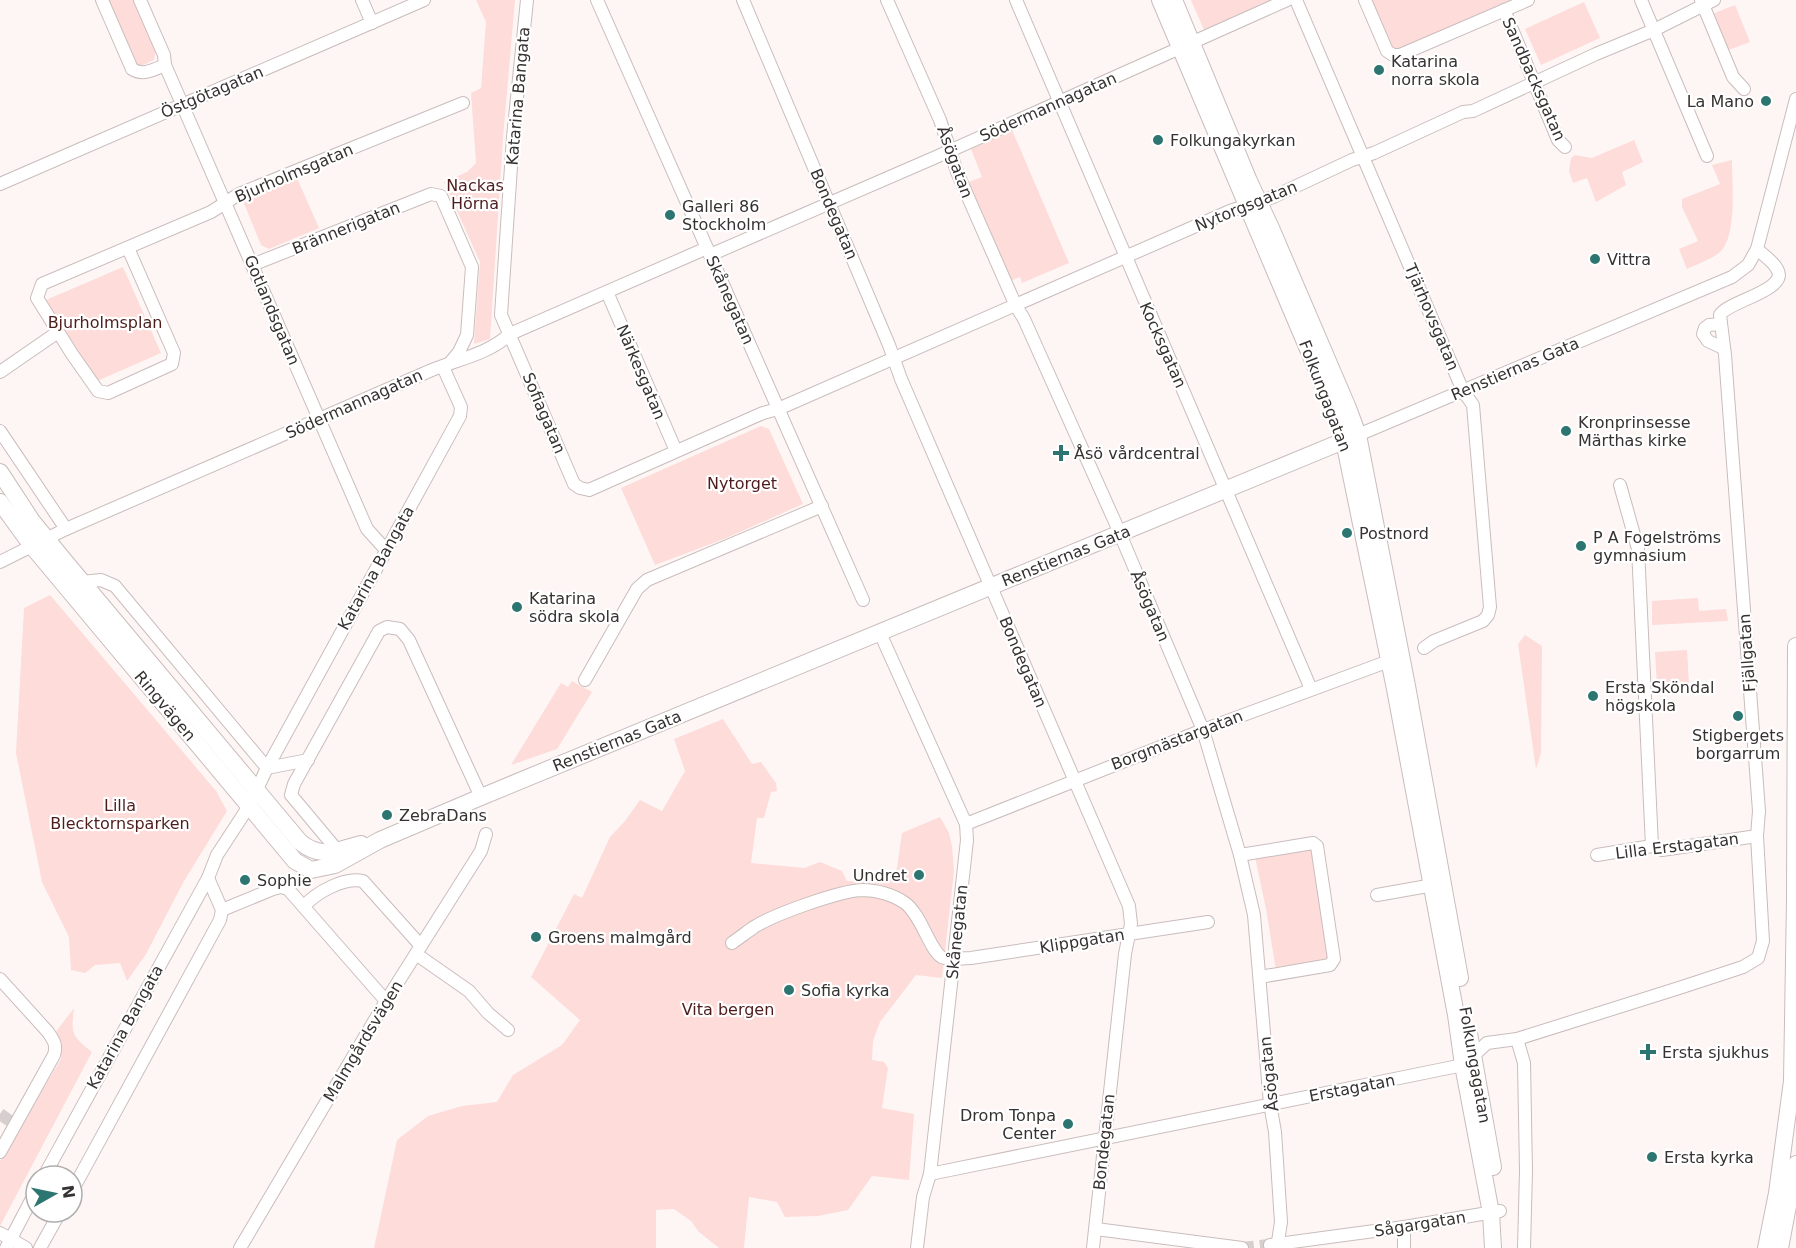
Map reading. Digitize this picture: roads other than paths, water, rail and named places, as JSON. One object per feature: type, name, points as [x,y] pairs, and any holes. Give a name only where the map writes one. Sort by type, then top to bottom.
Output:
[{"type":"street","points":[[102,0],[132,69],[138,73],[144,73],[165,65]]},
{"type":"street","name":"Gotlandsgatan","points":[[140,0],[164,55],[165,65],[368,529],[386,550]]},
{"type":"street","points":[[362,0],[372,23]]},
{"type":"street","name":"Östgötagatan","points":[[1,181],[424,0]]},
{"type":"street","name":"Katarina Bangata","points":[[510,334],[501,315],[513,138],[527,0]]},
{"type":"street","name":"Skånegatan","points":[[597,0],[863,600]]},
{"type":"street","name":"Bondegatan","points":[[743,0],[901,379],[1129,906],[1131,915],[1094,1248]]},
{"type":"street","name":"Åsögatan","points":[[887,0],[940,120],[949,152],[1120,534],[1203,730],[1240,855],[1254,915],[1281,1218],[1274,1246]]},
{"type":"street","name":"Kocksgatan","points":[[1016,0],[1311,689]]},
{"type":"street","name":"Folkungagatan","points":[[1160,0],[1187,45]]},
{"type":"street","name":"Folkungagatan","points":[[1174,0],[1187,45],[1335,413],[1351,438],[1438,884],[1456,1015],[1468,1060],[1503,1248]]},
{"type":"street","name":"Södermannagatan","points":[[0,562],[66,529],[432,369],[446,366],[501,343],[510,334],[607,292],[829,204],[1287,0]]},
{"type":"street","name":"Tjärhovsgatan","points":[[1296,0],[1464,391],[1473,405],[1490,607],[1483,621],[1434,641],[1424,648]]},
{"type":"street","points":[[1365,0],[1387,51],[1393,55],[1401,54],[1528,0]]},
{"type":"street","points":[[1641,0],[1707,156]]},
{"type":"street","points":[[1706,2],[1733,77],[1744,89]]},
{"type":"street","name":"Nytorgsgatan","points":[[778,409],[1125,256],[1463,112],[1473,111],[1654,30],[1706,2]]},
{"type":"street","name":"Sandbacksgatan","points":[[1504,10],[1558,140],[1565,147]]},
{"type":"street","points":[[1723,348],[1714,345],[1703,334],[1705,328],[1709,325],[1721,324],[1720,315],[1723,310],[1772,286],[1779,277],[1776,267],[1756,249],[1796,99]]},
{"type":"street","name":"Bjurholmsgatan","points":[[128,248],[211,212],[239,194],[463,103]]},
{"type":"street","name":"Brännerigatan","points":[[252,265],[431,194],[441,196],[472,267],[467,335],[459,352],[446,366]]},
{"type":"street","points":[[128,248],[174,354],[172,364],[108,393],[103,393],[98,391],[37,297],[42,284],[128,248]]},
{"type":"street","name":"Renstiernas Gata","points":[[344,852],[380,840],[1120,534],[1732,277],[1749,265],[1756,249]]},
{"type":"street","name":"Närkesgatan","points":[[607,292],[675,451]]},
{"type":"street","name":"Fjällgatan","points":[[1721,324],[1755,758],[1763,941],[1758,958]]},
{"type":"street","points":[[0,372],[58,332]]},
{"type":"street","name":"Sofiagatan","points":[[510,334],[574,484],[589,490],[675,451]]},
{"type":"street","name":"Katarina Bangata","points":[[51,1164],[208,878],[217,855],[253,798],[267,768],[460,416],[461,407],[446,366]]},
{"type":"street","points":[[675,451],[763,413],[778,409]]},
{"type":"street","points":[[0,431],[66,529]]},
{"type":"street","name":"Folkungagatan","points":[[1351,438],[1389,661],[1438,884]]},
{"type":"street","name":"Ringvägen","points":[[0,472],[39,542],[253,798],[308,849],[322,853],[344,852]]},
{"type":"street","points":[[1620,485],[1638,549],[1652,846]]},
{"type":"street","name":"Ringvägen","points":[[0,502],[82,582],[253,798],[295,861],[312,870],[322,869],[344,852]]},
{"type":"street","points":[[585,680],[637,588],[647,580],[822,506]]},
{"type":"street","points":[[82,582],[101,580],[115,586],[267,768],[308,760]]},
{"type":"street","name":"Katarina Bangata","points":[[344,852],[291,795],[294,784],[379,631],[387,627],[400,629],[409,640],[481,797]]},
{"type":"street","name":"Skånegatan","points":[[880,633],[966,824],[967,844],[955,958],[930,1174],[923,1197],[917,1248]]},
{"type":"street","points":[[1766,1248],[1777,1192],[1792,1081],[1796,646]]},
{"type":"street","name":"Borgmästargatan","points":[[966,824],[1203,730],[1389,661]]},
{"type":"street","name":"Malmgårdsvägen","points":[[240,1248],[386,1001],[481,851],[486,834]]},
{"type":"street","name":"Lilla Erstagatan","points":[[1597,855],[1652,846],[1662,850],[1757,836]]},
{"type":"street","points":[[1240,855],[1312,843],[1317,846],[1334,959],[1330,965],[1260,976]]},
{"type":"street","points":[[208,878],[222,910],[281,887],[288,889],[386,1001]]},
{"type":"street","points":[[304,906],[312,896],[352,880],[363,881],[419,950],[469,991],[488,1013],[508,1030]]},
{"type":"street","points":[[1377,894],[1438,884]]},
{"type":"street","points":[[732,943],[756,926],[811,904],[852,891],[872,890],[888,894],[906,904],[917,915],[938,955],[943,958],[955,958]]},
{"type":"street","name":"Katarina Bangata","points":[[84,1169],[220,920],[222,910]]},
{"type":"street","name":"Klippgatan","points":[[955,958],[971,958],[1208,922]]},
{"type":"street","name":"Erstagatan","points":[[930,1174],[1270,1104],[1468,1060],[1486,1043],[1517,1039],[1743,967],[1758,958]]},
{"type":"street","points":[[0,979],[48,1032],[56,1047],[54,1055],[13,1122],[0,1152]]},
{"type":"street","points":[[1517,1039],[1524,1063],[1526,1171],[1524,1248]]},
{"type":"street","points":[[1780,1248],[1796,1164]]},
{"type":"street","points":[[24,1211],[6,1240],[26,1248]]},
{"type":"street","name":"Folkungagatan","points":[[1493,1248],[1496,1212]]},
{"type":"street","name":"Sågargatan","points":[[1274,1246],[1496,1212]]},
{"type":"street","points":[[40,1248],[53,1224]]},
{"type":"street","points":[[1404,1227],[1404,1248]]},
{"type":"street","points":[[1096,1229],[1242,1248]]},
{"type":"tunnel","points":[[0,1114],[10,1121]]},
{"type":"tunnel","points":[[1242,1248],[1269,1245]]},
{"type":"place","name":"Katarina norra skola","points":[[1379,70]]},
{"type":"place","name":"La Mano","points":[[1766,101]]},
{"type":"place","name":"Folkungakyrkan","points":[[1158,140]]},
{"type":"place","name":"Galleri 86 Stockholm","points":[[670,215]]},
{"type":"place","name":"Vittra","points":[[1595,259]]},
{"type":"place","name":"Kronprinsesse Märthas kirke","points":[[1566,431]]},
{"type":"place","name":"Åsö vårdcentral","points":[[1061,453]]},
{"type":"place","name":"Postnord","points":[[1347,533]]},
{"type":"place","name":"P A Fogelströms gymnasium","points":[[1581,546]]},
{"type":"place","name":"Katarina södra skola","points":[[517,607]]},
{"type":"place","name":"Ersta Sköndal högskola","points":[[1593,696]]},
{"type":"place","name":"Stigbergets borgarrum","points":[[1738,716]]},
{"type":"place","name":"ZebraDans","points":[[387,815]]},
{"type":"place","name":"Undret","points":[[919,875]]},
{"type":"place","name":"Sophie","points":[[245,880]]},
{"type":"place","name":"Groens malmgård","points":[[536,937]]},
{"type":"place","name":"Sofia kyrka","points":[[789,990]]},
{"type":"place","name":"Ersta sjukhus","points":[[1648,1052]]},
{"type":"place","name":"Drom Tonpa Center","points":[[1068,1124]]},
{"type":"place","name":"Ersta kyrka","points":[[1652,1157]]},
{"type":"park label","name":"Nackas Hörna","points":[[475,194]]},
{"type":"park label","name":"Bjurholmsplan","points":[[105,322]]},
{"type":"park label","name":"Nytorget","points":[[742,483]]},
{"type":"park label","name":"Lilla Blecktornsparken","points":[[120,814]]},
{"type":"park label","name":"Vita bergen","points":[[728,1009]]}]
